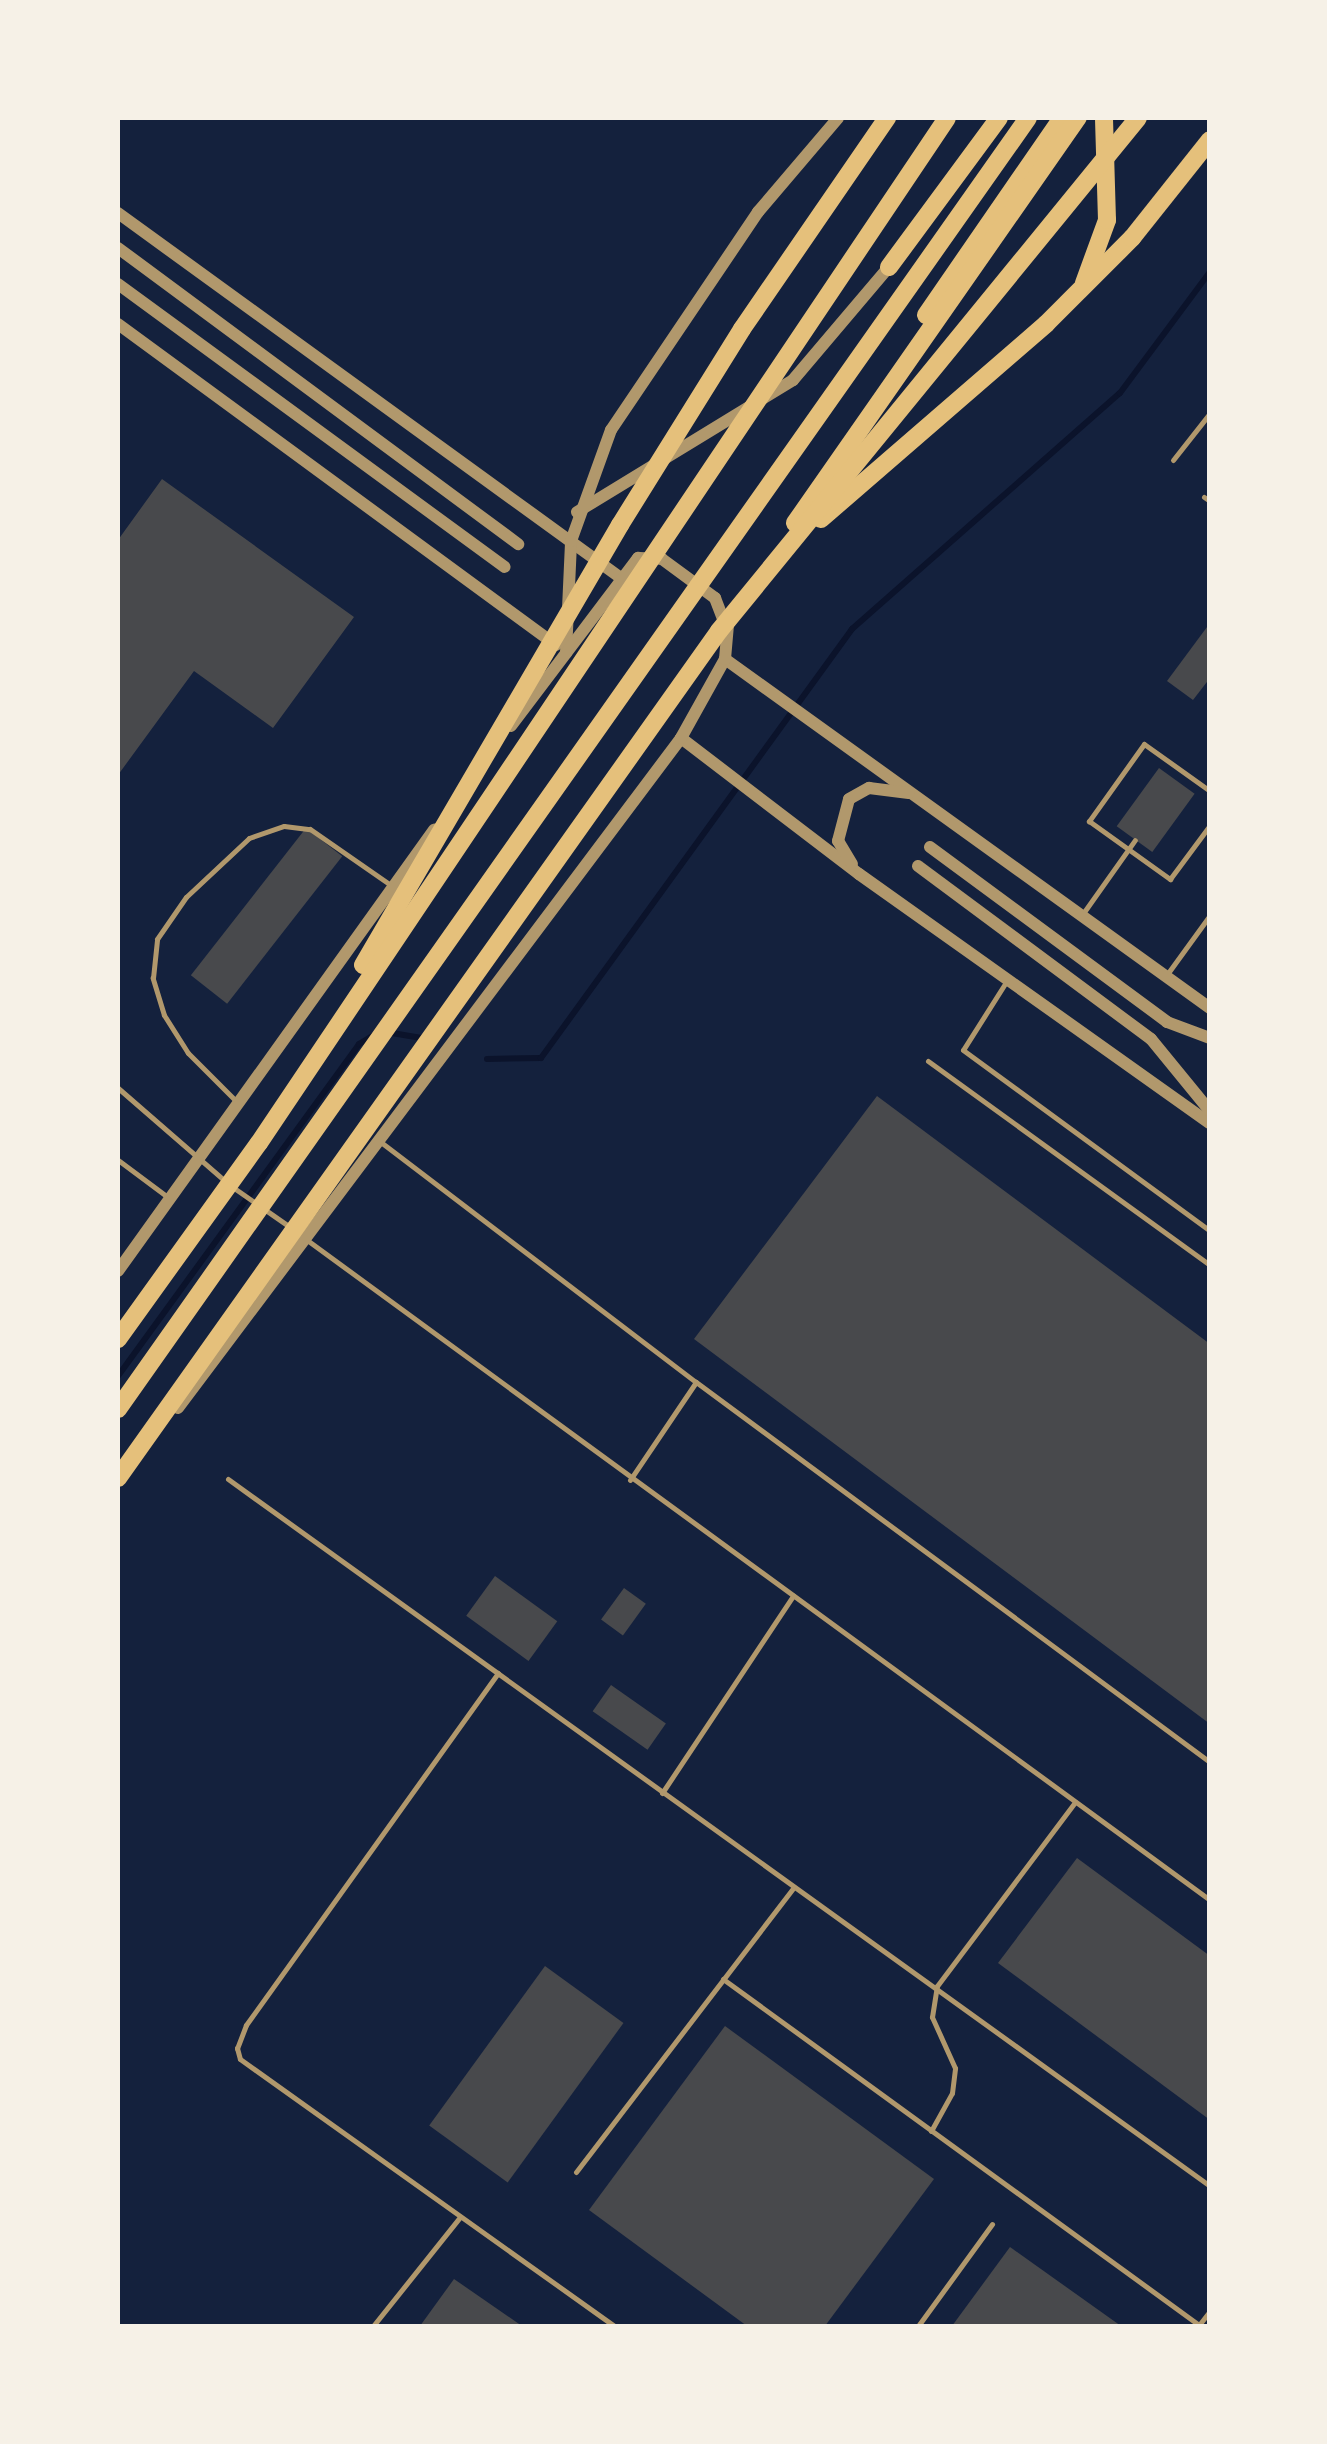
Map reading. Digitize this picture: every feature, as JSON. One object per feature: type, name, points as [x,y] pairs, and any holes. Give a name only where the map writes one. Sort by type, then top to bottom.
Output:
[{"type":"highway","points":[[259,1143],[620,526],[742,329],[887,118]]},
{"type":"highway","points":[[118,1340],[259,1143],[947,118]]},
{"type":"highway","points":[[889,267],[999,118]]},
{"type":"highway","points":[[118,1409],[1028,118]]},
{"type":"highway","points":[[812,496],[972,242],[1062,118]]},
{"type":"highway","points":[[118,1478],[722,628],[1078,118]]},
{"type":"highway","points":[[1082,288],[1107,220],[1104,118]]},
{"type":"highway","points":[[722,628],[1138,118]]},
{"type":"highway","points":[[744,598],[801,536],[1082,288],[1132,238],[1210,140]]},
{"type":"street","points":[[566,653],[571,541],[577,512],[611,430],[758,212],[838,118]]},
{"type":"street","points":[[118,213],[620,578]]},
{"type":"street","points":[[118,248],[518,544]]},
{"type":"street","points":[[577,512],[793,380],[889,267]]},
{"type":"street","points":[[118,284],[504,567]]},
{"type":"street","points":[[118,324],[566,653]]},
{"type":"street","points":[[722,628],[812,496]]},
{"type":"street","points":[[118,1271],[240,1105],[392,886],[620,578],[638,558],[662,559],[715,598],[725,659],[682,738],[304,1237],[118,1491]]},
{"type":"street","points":[[725,659],[1210,1008]]},
{"type":"street","points":[[682,738],[859,874],[1210,1123]]},
{"type":"street","points":[[859,874],[838,842],[849,799],[883,787],[920,798]]},
{"type":"street","points":[[930,847],[1168,1022],[1210,1038]]},
{"type":"street","points":[[918,866],[1151,1039],[1210,1111]]},
{"type":"lane","points":[[1173,460],[1210,412]]},
{"type":"lane","points":[[1210,791],[1144,744],[1088,820],[1170,880],[1210,825]]},
{"type":"lane","points":[[1177,781],[1184,772]]},
{"type":"lane","points":[[240,1105],[188,1053],[164,1016],[153,978],[157,938],[186,897],[267,830],[310,829],[392,886]]},
{"type":"lane","points":[[1082,915],[1136,840]]},
{"type":"lane","points":[[1166,976],[1210,915]]},
{"type":"lane","points":[[1008,980],[963,1050],[1210,1231]]},
{"type":"lane","points":[[928,1061],[1210,1265]]},
{"type":"lane","points":[[118,1088],[304,1237],[630,1480],[1210,1900]]},
{"type":"lane","points":[[378,1139],[696,1382],[1210,1762]]},
{"type":"lane","points":[[118,1160],[171,1200]]},
{"type":"lane","points":[[630,1480],[696,1382]]},
{"type":"lane","points":[[228,1479],[1210,2186]]},
{"type":"lane","points":[[662,1793],[793,1596]]},
{"type":"lane","points":[[498,1672],[246,2025],[237,2048],[240,2059],[614,2326]]},
{"type":"lane","points":[[931,2131],[952,2093],[955,2068],[932,2017],[937,1986],[1076,1802]]},
{"type":"lane","points":[[576,2172],[793,1888]]},
{"type":"lane","points":[[723,1979],[1199,2326],[1210,2312]]},
{"type":"lane","points":[[373,2326],[460,2218]]},
{"type":"lane","points":[[918,2326],[992,2224]]},
{"type":"building","points":[[162,479],[354,617],[273,728],[194,671],[118,775],[118,540]]},
{"type":"building","points":[[1210,623],[1210,678],[1193,700],[1167,681]]},
{"type":"building","points":[[1159,768],[1195,794],[1152,852],[1117,826]]},
{"type":"building","points":[[306,828],[342,856],[227,1004],[191,975]]},
{"type":"building","points":[[877,1096],[1210,1344],[1210,1724],[694,1339]]},
{"type":"building","points":[[495,1576],[557,1621],[528,1661],[466,1616]]},
{"type":"building","points":[[624,1588],[646,1604],[623,1635],[601,1620]]},
{"type":"building","points":[[611,1685],[666,1723],[648,1750],[593,1711]]},
{"type":"building","points":[[1077,1858],[1210,1956],[1210,2120],[998,1963]]},
{"type":"building","points":[[545,1966],[623,2023],[508,2182],[429,2125]]},
{"type":"building","points":[[725,2026],[934,2179],[825,2326],[747,2326],[589,2210]]},
{"type":"building","points":[[1010,2247],[1121,2326],[952,2326]]},
{"type":"building","points":[[454,2279],[522,2326],[420,2326]]},
{"type":"waterway","points":[[487,1059],[541,1058],[852,629],[1120,393],[1210,272]]},
{"type":"waterway","points":[[386,1032],[427,1039]]},
{"type":"waterway","points":[[118,1376],[359,1044],[374,1035]]}]
